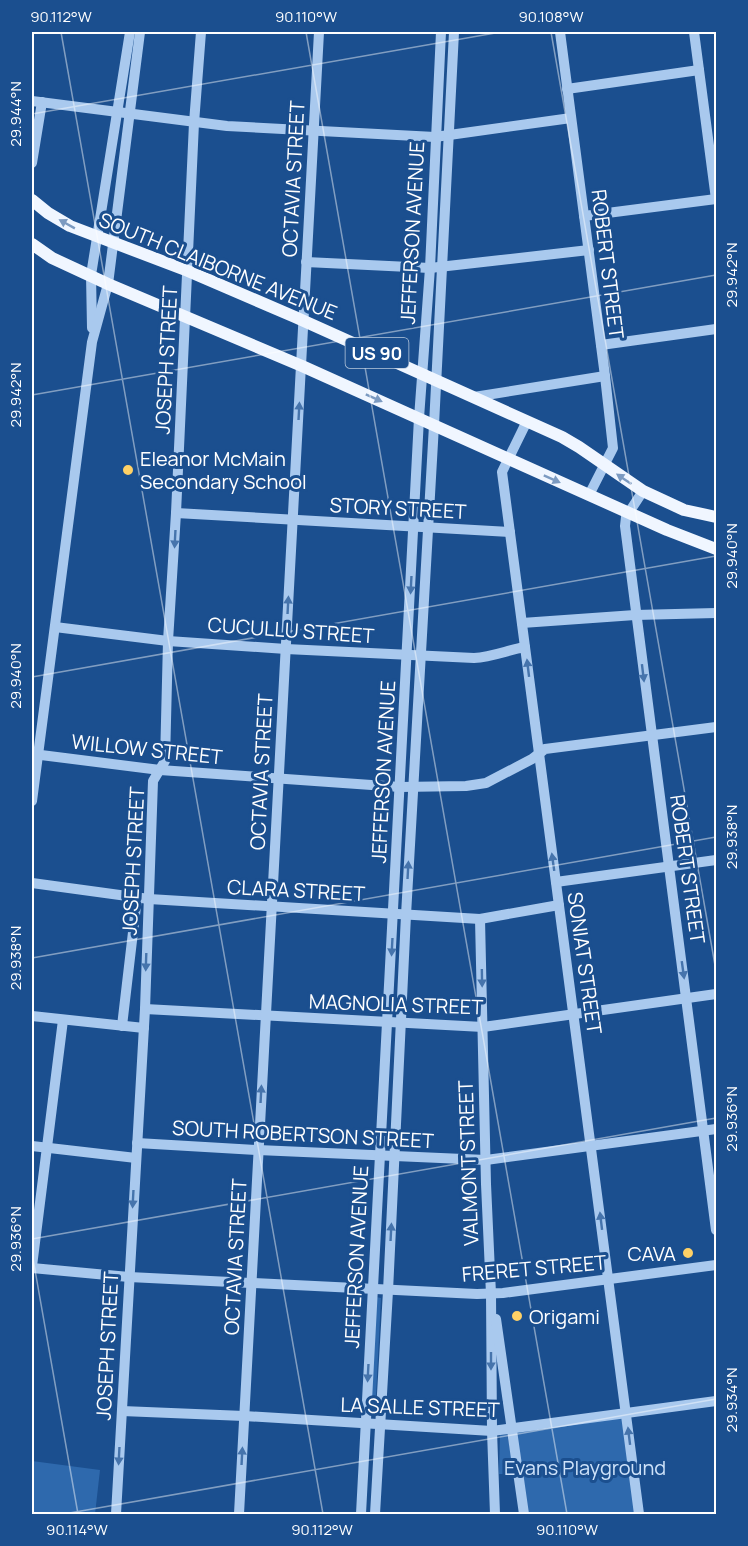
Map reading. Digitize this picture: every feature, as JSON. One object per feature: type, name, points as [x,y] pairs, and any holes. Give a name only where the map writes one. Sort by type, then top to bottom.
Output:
[{"type":"main road","name":"SOUTH CLAIBORNE AVENUE","points":[[32,200],[70,226],[188,271],[423,373],[562,437],[643,491],[684,510],[717,517]]},
{"type":"main road","name":"US 90","points":[[32,244],[52,258],[108,284],[302,366],[667,530],[717,549]]},
{"type":"street","points":[[92,342],[91,275],[130,32]]},
{"type":"street","points":[[32,801],[35,754],[55,627],[92,342],[108,284],[140,32]]},
{"type":"street","name":"JOSEPH STREET","points":[[116,1515],[145,1009],[153,781],[165,761],[168,640],[194,123],[201,32]]},
{"type":"street","name":"OCTAVIA STREET","points":[[238,1515],[319,32]]},
{"type":"street","name":"JEFFERSON AVENUE","points":[[375,1515],[434,425],[436,379],[435,137],[441,32]]},
{"type":"street","name":"JEFFERSON AVENUE","points":[[361,1515],[419,418],[448,134],[454,32]]},
{"type":"street","name":"ROBERT STREET","points":[[560,32],[613,448],[589,495]]},
{"type":"street","points":[[584,216],[716,199],[713,152],[694,32]]},
{"type":"street","points":[[567,89],[699,70]]},
{"type":"street","points":[[32,163],[37,101],[227,126],[435,137],[571,118]]},
{"type":"street","points":[[306,262],[435,267],[589,250]]},
{"type":"street","points":[[601,345],[717,329]]},
{"type":"street","points":[[474,397],[605,376]]},
{"type":"street","name":"SONIAT STREET","points":[[527,421],[502,472],[639,1515]]},
{"type":"street","points":[[629,513],[643,491]]},
{"type":"street","name":"STORY STREET","points":[[176,513],[510,532]]},
{"type":"street","name":"ROBERT STREET","points":[[629,513],[625,526],[635,615],[717,1230]]},
{"type":"street","points":[[522,623],[635,615],[717,613]]},
{"type":"street","name":"CUCULLU STREET","points":[[55,627],[168,640],[421,656],[485,658],[525,647]]},
{"type":"street","name":"WILLOW STREET","points":[[35,754],[160,770],[278,779],[400,787],[466,786],[486,783],[545,749],[717,727]]},
{"type":"street","points":[[556,882],[717,860]]},
{"type":"street","name":"CLARA STREET","points":[[32,883],[149,899],[480,919],[559,905]]},
{"type":"street","points":[[122,1026],[137,898]]},
{"type":"street","name":"VALMONT STREET","points":[[480,919],[495,1515]]},
{"type":"street","name":"MAGNOLIA STREET","points":[[145,1009],[483,1027],[717,994]]},
{"type":"street","points":[[32,1016],[144,1028]]},
{"type":"street","points":[[32,1267],[63,1020]]},
{"type":"street","name":"SOUTH ROBERTSON STREET","points":[[137,1143],[486,1160],[717,1129]]},
{"type":"street","points":[[32,1146],[136,1158]]},
{"type":"street","name":"FRERET STREET","points":[[32,1267],[129,1277],[388,1291],[491,1294],[717,1265]]},
{"type":"street","points":[[491,1294],[524,1515]]},
{"type":"street","name":"LA SALLE STREET","points":[[122,1411],[492,1431],[717,1401]]},
{"type":"green space","points":[[376,1297],[381,1298],[375,1415],[369,1415]]},
{"type":"green space","name":"Evans Playground","points":[[626,1413],[639,1514],[524,1514],[512,1428]]},
{"type":"green space","points":[[507,1434],[515,1474],[499,1474],[500,1435]]},
{"type":"green space","points":[[32,1461],[100,1470],[95,1514],[32,1514]]},
{"type":"place","name":"Eleanor McMain Secondary School","points":[[128,470]]},
{"type":"place","name":"CAVA","points":[[688,1253]]},
{"type":"place","name":"Origami","points":[[517,1316]]}]
